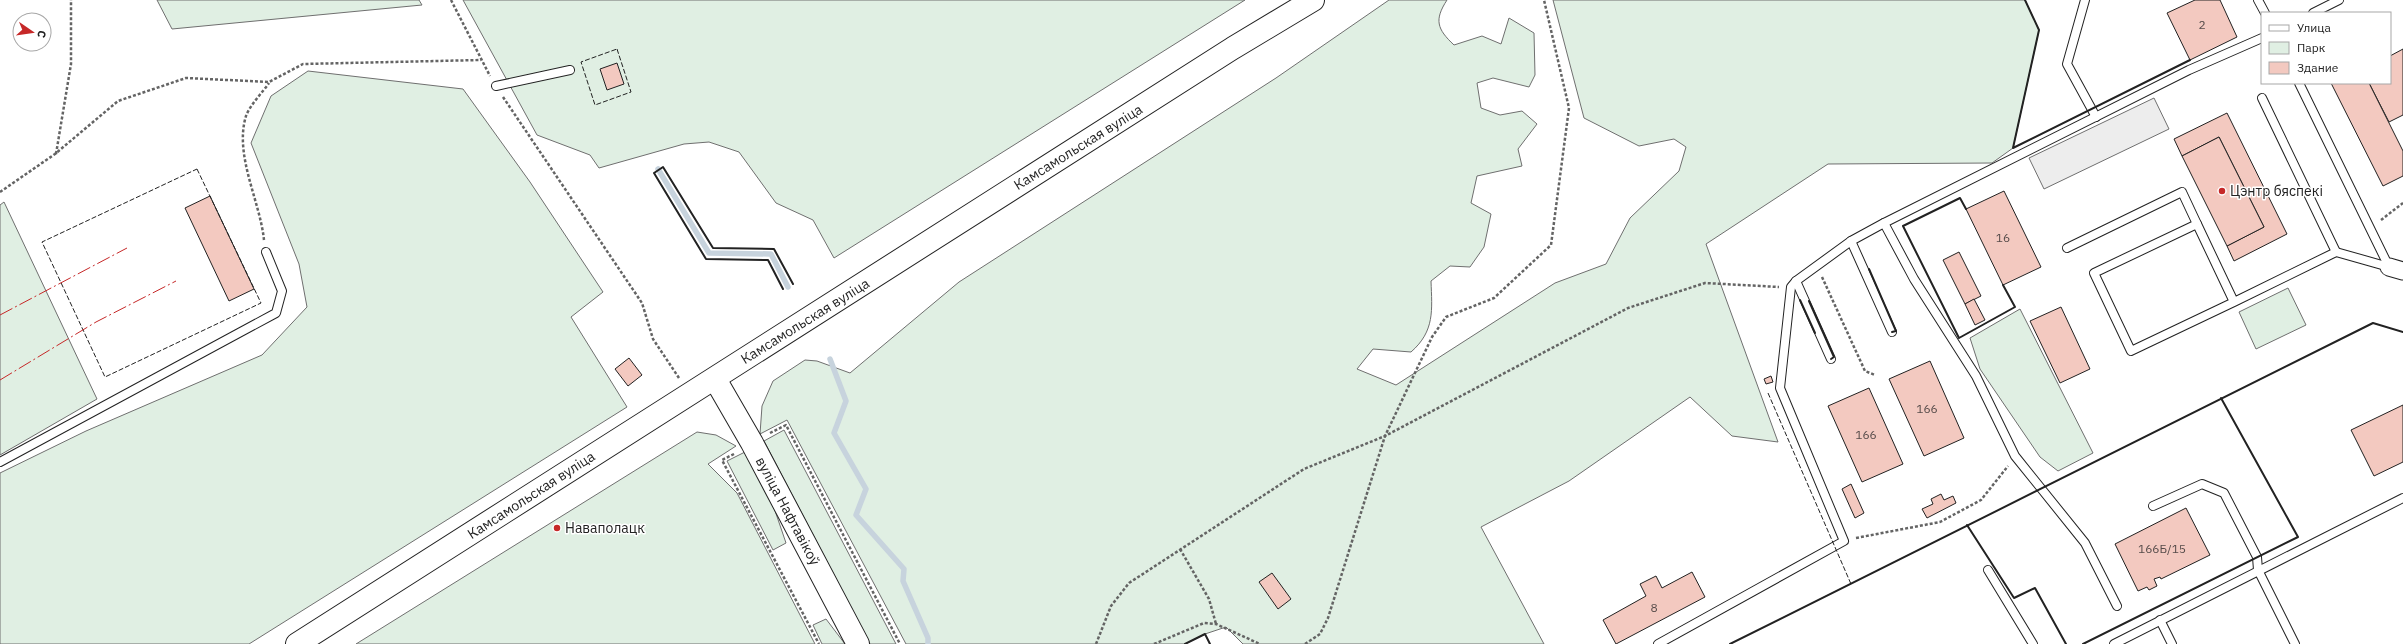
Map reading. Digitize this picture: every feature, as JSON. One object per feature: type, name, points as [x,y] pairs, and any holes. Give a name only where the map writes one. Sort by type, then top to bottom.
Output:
[{"type":"main road","name":"Камсамольская вуліца","points":[[297,644],[1233,48],[1313,0]]},
{"type":"main road","name":"вуліца Нафтавікоў","points":[[715,379],[743,426],[858,644]]},
{"type":"lane","points":[[2085,0],[2067,64],[2096,117]]},
{"type":"lane","points":[[2258,0],[2264,12]]},
{"type":"lane","points":[[2315,12],[2340,0]]},
{"type":"lane","points":[[1658,644],[1844,541],[1780,388],[1793,284],[1851,241],[1884,223],[2189,70],[2261,38]]},
{"type":"lane","points":[[496,86],[570,70]]},
{"type":"lane","points":[[2299,84],[2369,229],[2396,269]]},
{"type":"lane","points":[[2262,98],[2336,252]]},
{"type":"lane","points":[[2067,248],[2182,192],[2234,302]]},
{"type":"lane","points":[[1884,223],[1914,280],[1976,376],[2015,456],[2085,543],[2117,606]]},
{"type":"lane","points":[[2197,224],[2094,273],[2131,351],[2336,252],[2396,269]]},
{"type":"lane","points":[[1851,241],[1892,332]]},
{"type":"lane","points":[[0,462],[276,313],[282,291],[266,252]]},
{"type":"lane","points":[[1793,284],[1831,359]]},
{"type":"lane","points":[[2153,506],[2202,484],[2224,493],[2257,557],[2258,570],[2296,644]]},
{"type":"lane","points":[[2114,644],[2403,498]]},
{"type":"lane","points":[[1988,570],[2033,644]]},
{"type":"lane","points":[[2160,620],[2172,644]]},
{"type":"path","points":[[56,154],[71,64],[71,0]]},
{"type":"path","points":[[450,0],[496,86],[642,303],[653,339],[689,394]]},
{"type":"path","points":[[1305,644],[1320,634],[1328,618],[1385,436],[1432,337],[1446,317],[1494,298],[1551,245],[1569,108],[1544,0]]},
{"type":"path","points":[[266,252],[262,220],[243,153],[246,116],[269,82],[303,64],[481,60]]},
{"type":"path","points":[[0,192],[56,154],[118,101],[186,78],[269,82]]},
{"type":"path","points":[[2369,229],[2403,203]]},
{"type":"path","points":[[1817,266],[1865,371],[1875,375]]},
{"type":"path","points":[[1096,644],[1111,606],[1129,583],[1304,469],[1385,436],[1628,308],[1705,284],[1793,284]]},
{"type":"path","points":[[786,424],[900,644]]},
{"type":"path","points":[[1844,541],[1940,522],[1981,500],[2015,456]]},
{"type":"path","points":[[722,460],[819,644]]},
{"type":"path","points":[[1180,550],[1209,599],[1216,624]]},
{"type":"path","points":[[1154,644],[1204,623],[1216,624],[1260,644]]},
{"type":"green space","points":[[157,0],[419,0],[422,5],[172,29]]},
{"type":"green space","points":[[463,0],[1245,0],[834,258],[813,220],[776,203],[739,152],[709,142],[684,144],[599,168],[590,155],[537,135]]},
{"type":"green space","points":[[1389,0],[1447,0],[1440,13],[1439,24],[1444,34],[1454,45],[1482,36],[1501,44],[1509,18],[1534,33],[1535,75],[1529,87],[1493,78],[1477,83],[1481,108],[1500,115],[1522,111],[1537,124],[1518,149],[1522,166],[1477,176],[1471,203],[1491,214],[1484,247],[1470,267],[1450,266],[1431,281],[1432,301],[1430,320],[1428,328],[1419,344],[1411,352],[1373,349],[1357,369],[1396,385],[1555,283],[1606,264],[1630,218],[1679,171],[1686,147],[1674,139],[1639,146],[1584,118],[1553,0],[2025,0],[2039,30],[2013,148],[1992,163],[1828,164],[1706,244],[1778,442],[1732,436],[1690,397],[1569,481],[1481,527],[1544,644],[1243,644],[1226,627],[1205,634],[1185,644],[906,644],[787,420],[760,434],[762,406],[773,381],[805,360],[817,361],[850,373],[959,282],[1276,78]]},
{"type":"green space","points":[[308,71],[463,89],[530,182],[603,292],[571,317],[627,407],[249,644],[0,644],[0,473],[86,431],[262,355],[307,307],[299,264],[251,143],[271,96]]},
{"type":"green space","points":[[4,202],[97,399],[0,455],[0,205]]},
{"type":"green space","points":[[2288,288],[2306,325],[2256,349],[2239,312]]},
{"type":"green space","points":[[2020,309],[2093,453],[2058,471],[2040,457],[1980,369],[1970,338]]},
{"type":"green space","points":[[784,430],[896,644],[870,644],[764,441]]},
{"type":"green space","points":[[697,432],[716,435],[736,446],[708,464],[737,493],[815,644],[356,644]]},
{"type":"green space","points":[[747,451],[769,493],[786,543],[773,550],[727,461]]},
{"type":"green space","points":[[826,619],[845,644],[822,644],[813,625]]},
{"type":"shaded area","points":[[2154,98],[2169,129],[2044,189],[2029,158]]},
{"type":"building","points":[[2195,0],[2220,0],[2237,37],[2190,60],[2167,13]]},
{"type":"building","points":[[2403,49],[2403,115],[2389,122],[2370,84],[2391,84],[2391,55]]},
{"type":"building","points":[[617,63],[624,84],[607,90],[600,69]]},
{"type":"building","points":[[2332,84],[2370,84],[2403,151],[2403,176],[2383,186]]},
{"type":"building","points":[[2227,113],[2287,234],[2234,261],[2227,246],[2264,227],[2219,137],[2182,156],[2174,139]]},
{"type":"building","points":[[2219,137],[2264,227],[2227,246],[2182,156]]},
{"type":"building","points":[[2004,191],[2041,267],[2003,285],[1966,209]]},
{"type":"building","points":[[210,196],[254,289],[229,301],[185,208]]},
{"type":"building","points":[[1959,252],[1981,296],[1965,304],[1943,260]]},
{"type":"building","points":[[1974,299],[1985,320],[1975,325],[1965,304]]},
{"type":"building","points":[[2061,307],[2090,369],[2060,383],[2030,321]]},
{"type":"building","points":[[629,358],[642,375],[628,386],[615,369]]},
{"type":"building","points":[[1930,361],[1964,438],[1924,456],[1889,379]]},
{"type":"building","points":[[1771,376],[1773,382],[1766,384],[1764,379]]},
{"type":"building","points":[[1869,388],[1903,464],[1862,482],[1828,406]]},
{"type":"building","points":[[2403,405],[2403,462],[2374,476],[2351,430]]},
{"type":"building","points":[[1851,484],[1864,513],[1855,518],[1842,489]]},
{"type":"building","points":[[1941,494],[1944,500],[1953,496],[1956,503],[1927,518],[1922,509],[1933,504],[1931,499]]},
{"type":"building","points":[[2186,508],[2210,555],[2161,579],[2160,577],[2154,579],[2157,586],[2149,590],[2147,587],[2138,591],[2115,544]]},
{"type":"building","points":[[1692,572],[1705,597],[1616,644],[1603,620],[1646,596],[1640,584],[1656,576],[1662,588]]},
{"type":"building","points":[[1272,573],[1291,599],[1278,609],[1259,582]]},
{"type":"waterway","points":[[658,169],[709,253],[771,254],[788,287]]},
{"type":"waterway","points":[[830,359],[846,401],[834,433],[866,489],[856,515],[904,569],[903,581],[928,638],[928,644]]},
{"type":"fence","points":[[617,49],[631,92],[595,105],[581,62],[617,49]]},
{"type":"fence","points":[[197,169],[261,303],[105,377],[42,242],[197,169]]},
{"type":"fence","points":[[1768,393],[1851,584]]},
{"type":"wall","points":[[2025,0],[2039,30],[2013,148],[2190,60]]},
{"type":"wall","points":[[783,289],[768,260],[706,259],[654,173],[663,167],[713,248],[774,249],[793,284]]},
{"type":"wall","points":[[1966,209],[1960,198],[1903,226],[1959,338],[2015,307],[2003,285]]},
{"type":"wall","points":[[1869,269],[1896,331],[1892,332]]},
{"type":"wall","points":[[1800,300],[1815,333]]},
{"type":"wall","points":[[1809,301],[1834,357],[1831,359]]},
{"type":"wall","points":[[1730,644],[2373,323],[2403,332]]},
{"type":"wall","points":[[2083,644],[2298,537],[2221,398]]},
{"type":"wall","points":[[1967,525],[2014,598],[2035,588],[2066,644]]},
{"type":"wall","points":[[1185,644],[1205,634],[1210,644]]},
{"type":"power","points":[[0,315],[127,248]]},
{"type":"power","points":[[0,380],[96,322],[176,281]]},
{"type":"place","name":"Цэнтр бяспекі","points":[[2222,191]]},
{"type":"place","name":"Наваполацк","points":[[557,528]]}]
